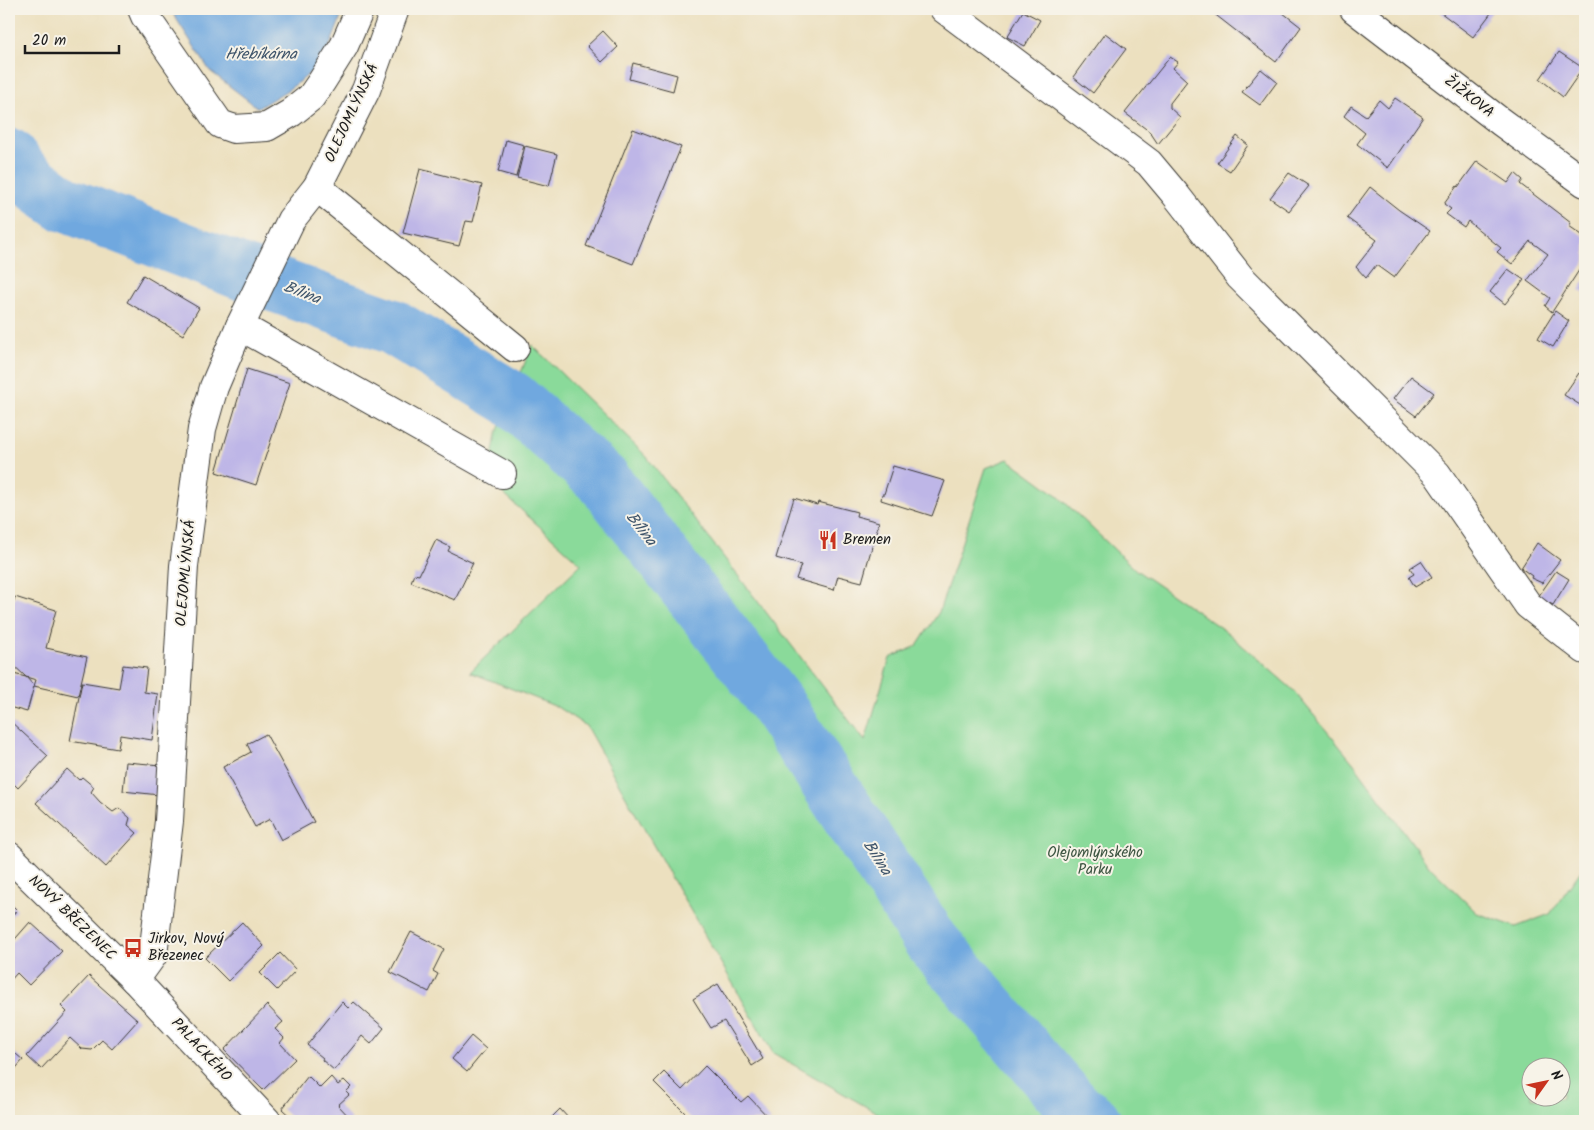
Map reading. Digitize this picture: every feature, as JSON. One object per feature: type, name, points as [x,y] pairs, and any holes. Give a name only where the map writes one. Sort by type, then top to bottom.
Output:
[{"type":"street","points":[[142,9],[220,124],[234,129],[267,127],[291,114],[311,97],[344,46],[360,9]]},
{"type":"street","name":"OLEJOMLÝNSKÁ","points":[[135,980],[153,955],[169,821],[184,566],[202,429],[214,386],[246,315],[291,220],[317,187],[366,90],[395,9]]},
{"type":"street","points":[[944,9],[1149,163],[1240,277],[1437,474],[1528,605],[1585,650]]},
{"type":"street","name":"ŽIŽKOVA","points":[[1354,9],[1501,122],[1585,183]]},
{"type":"street","points":[[317,187],[515,348]]},
{"type":"street","points":[[246,315],[502,474]]},
{"type":"street","name":"NOVÝ BŘEZENEC","points":[[9,856],[135,980]]},
{"type":"street","name":"PALACKÉHO","points":[[135,980],[267,1121]]},
{"type":"green space","name":"Olejomlýnského Parku","points":[[532,345],[646,456],[865,741],[890,658],[917,646],[939,612],[986,468],[1008,459],[1057,495],[1136,570],[1228,633],[1292,689],[1355,765],[1430,867],[1477,913],[1516,927],[1550,914],[1585,865],[1585,1121],[891,1121],[773,1053],[586,726],[557,707],[470,672],[581,564],[488,480],[496,435]]},
{"type":"water","name":"Hřebíkárna","points":[[170,9],[344,9],[328,48],[315,68],[295,85],[258,108],[210,71]]},
{"type":"building","points":[[1208,9],[1278,9],[1301,27],[1276,62]]},
{"type":"building","points":[[1436,9],[1494,9],[1473,37]]},
{"type":"building","points":[[1023,11],[1040,20],[1025,46],[1007,37]]},
{"type":"building","points":[[603,31],[618,47],[602,62],[587,46]]},
{"type":"building","points":[[1105,33],[1126,49],[1093,93],[1073,77]]},
{"type":"building","points":[[1559,52],[1583,68],[1563,97],[1540,79]]},
{"type":"building","points":[[1170,57],[1178,62],[1173,68],[1187,81],[1170,103],[1170,108],[1180,117],[1158,144],[1150,132],[1125,113]]},
{"type":"building","points":[[633,63],[677,75],[673,91],[629,79]]},
{"type":"building","points":[[1261,69],[1277,82],[1260,105],[1242,92]]},
{"type":"building","points":[[1395,98],[1423,117],[1388,168],[1357,144],[1365,133],[1344,116],[1351,106],[1366,116],[1379,100],[1388,108]]},
{"type":"building","points":[[633,129],[681,147],[633,264],[586,246]]},
{"type":"building","points":[[1237,136],[1248,145],[1230,171],[1217,163]]},
{"type":"building","points":[[506,140],[524,145],[516,177],[498,172]]},
{"type":"building","points":[[525,146],[557,154],[549,186],[517,178]]},
{"type":"building","points":[[1477,161],[1508,183],[1515,173],[1523,180],[1520,184],[1571,223],[1569,226],[1585,237],[1585,261],[1552,312],[1545,306],[1550,298],[1527,281],[1548,254],[1530,241],[1512,264],[1497,252],[1501,248],[1468,221],[1464,227],[1446,214],[1451,209],[1444,204]]},
{"type":"building","points":[[420,169],[482,185],[473,222],[466,221],[459,246],[403,233]]},
{"type":"building","points":[[1289,173],[1309,186],[1289,211],[1270,198]]},
{"type":"building","points":[[1370,187],[1430,231],[1394,278],[1376,265],[1366,278],[1356,267],[1377,240],[1347,218]]},
{"type":"building","points":[[1508,269],[1524,280],[1505,304],[1490,292]]},
{"type":"building","points":[[143,275],[199,308],[183,335],[127,302]]},
{"type":"building","points":[[1585,280],[1585,294],[1579,290]]},
{"type":"building","points":[[1555,311],[1569,321],[1553,347],[1538,338]]},
{"type":"building","points":[[247,369],[290,383],[256,485],[216,472]]},
{"type":"building","points":[[1579,373],[1585,376],[1585,408],[1564,395]]},
{"type":"building","points":[[1411,376],[1434,393],[1416,416],[1393,399]]},
{"type":"building","points":[[893,466],[945,481],[932,516],[881,500]]},
{"type":"building","name":"Bremen","points":[[794,498],[817,505],[818,502],[857,512],[856,516],[879,522],[862,582],[838,576],[834,590],[796,579],[801,565],[776,558]]},
{"type":"building","points":[[436,540],[450,547],[448,551],[473,563],[455,600],[411,582],[414,574],[419,575]]},
{"type":"building","points":[[1537,543],[1560,560],[1542,583],[1531,578],[1532,576],[1521,568]]},
{"type":"building","points":[[1421,561],[1432,577],[1415,587],[1409,577],[1414,574],[1410,568]]},
{"type":"building","points":[[1556,571],[1569,579],[1553,605],[1538,597]]},
{"type":"building","points":[[15,597],[56,610],[46,648],[87,657],[78,696],[34,686],[36,680],[26,677],[9,661],[9,616]]},
{"type":"building","points":[[123,665],[147,668],[144,692],[158,694],[152,740],[120,735],[118,749],[70,741],[82,682],[119,688]]},
{"type":"building","points":[[9,673],[26,677],[34,686],[27,712],[9,707]]},
{"type":"building","points":[[9,720],[48,756],[18,788],[9,779]]},
{"type":"building","points":[[266,734],[314,822],[281,840],[270,819],[255,827],[223,767],[251,752],[247,744]]},
{"type":"building","points":[[126,762],[161,765],[159,795],[123,791]]},
{"type":"building","points":[[67,769],[79,780],[82,777],[94,787],[91,792],[100,802],[113,812],[119,808],[130,818],[128,825],[137,833],[106,867],[36,803]]},
{"type":"building","points":[[9,902],[17,910],[9,919]]},
{"type":"building","points":[[30,922],[62,951],[29,985],[17,973],[9,982],[9,946]]},
{"type":"building","points":[[242,922],[264,946],[228,981],[205,958]]},
{"type":"building","points":[[411,932],[444,949],[433,971],[438,974],[429,992],[390,972]]},
{"type":"building","points":[[280,953],[296,970],[277,990],[260,973]]},
{"type":"building","points":[[89,976],[138,1020],[112,1049],[102,1040],[92,1050],[82,1049],[70,1038],[41,1069],[27,1056],[67,1012],[61,1006]]},
{"type":"building","points":[[718,984],[763,1059],[752,1066],[724,1021],[711,1028],[693,999]]},
{"type":"building","points":[[342,1002],[348,1008],[354,1002],[384,1028],[371,1044],[362,1036],[334,1070],[307,1045]]},
{"type":"building","points":[[267,1005],[283,1022],[275,1029],[284,1038],[280,1043],[295,1059],[263,1090],[224,1050]]},
{"type":"building","points":[[471,1036],[486,1049],[467,1072],[452,1059]]},
{"type":"building","points":[[9,1048],[23,1060],[9,1076]]},
{"type":"building","points":[[705,1066],[741,1102],[748,1096],[771,1120],[693,1121],[654,1082],[664,1072],[682,1090]]},
{"type":"building","points":[[308,1076],[320,1088],[331,1077],[338,1085],[344,1080],[351,1087],[346,1092],[349,1095],[338,1105],[351,1121],[295,1121],[282,1109]]},
{"type":"building","points":[[560,1109],[570,1120],[548,1121]]},
{"type":"waterway","name":"Bílina","points":[[9,156],[24,175],[62,203],[246,274],[393,327],[512,399],[604,481],[776,703],[932,942],[1077,1110],[1093,1121]]},
{"type":"place","name":"Bremen","points":[[828,540]]},
{"type":"place","name":"Jirkov, Nový Březenec","points":[[133,948]]}]
